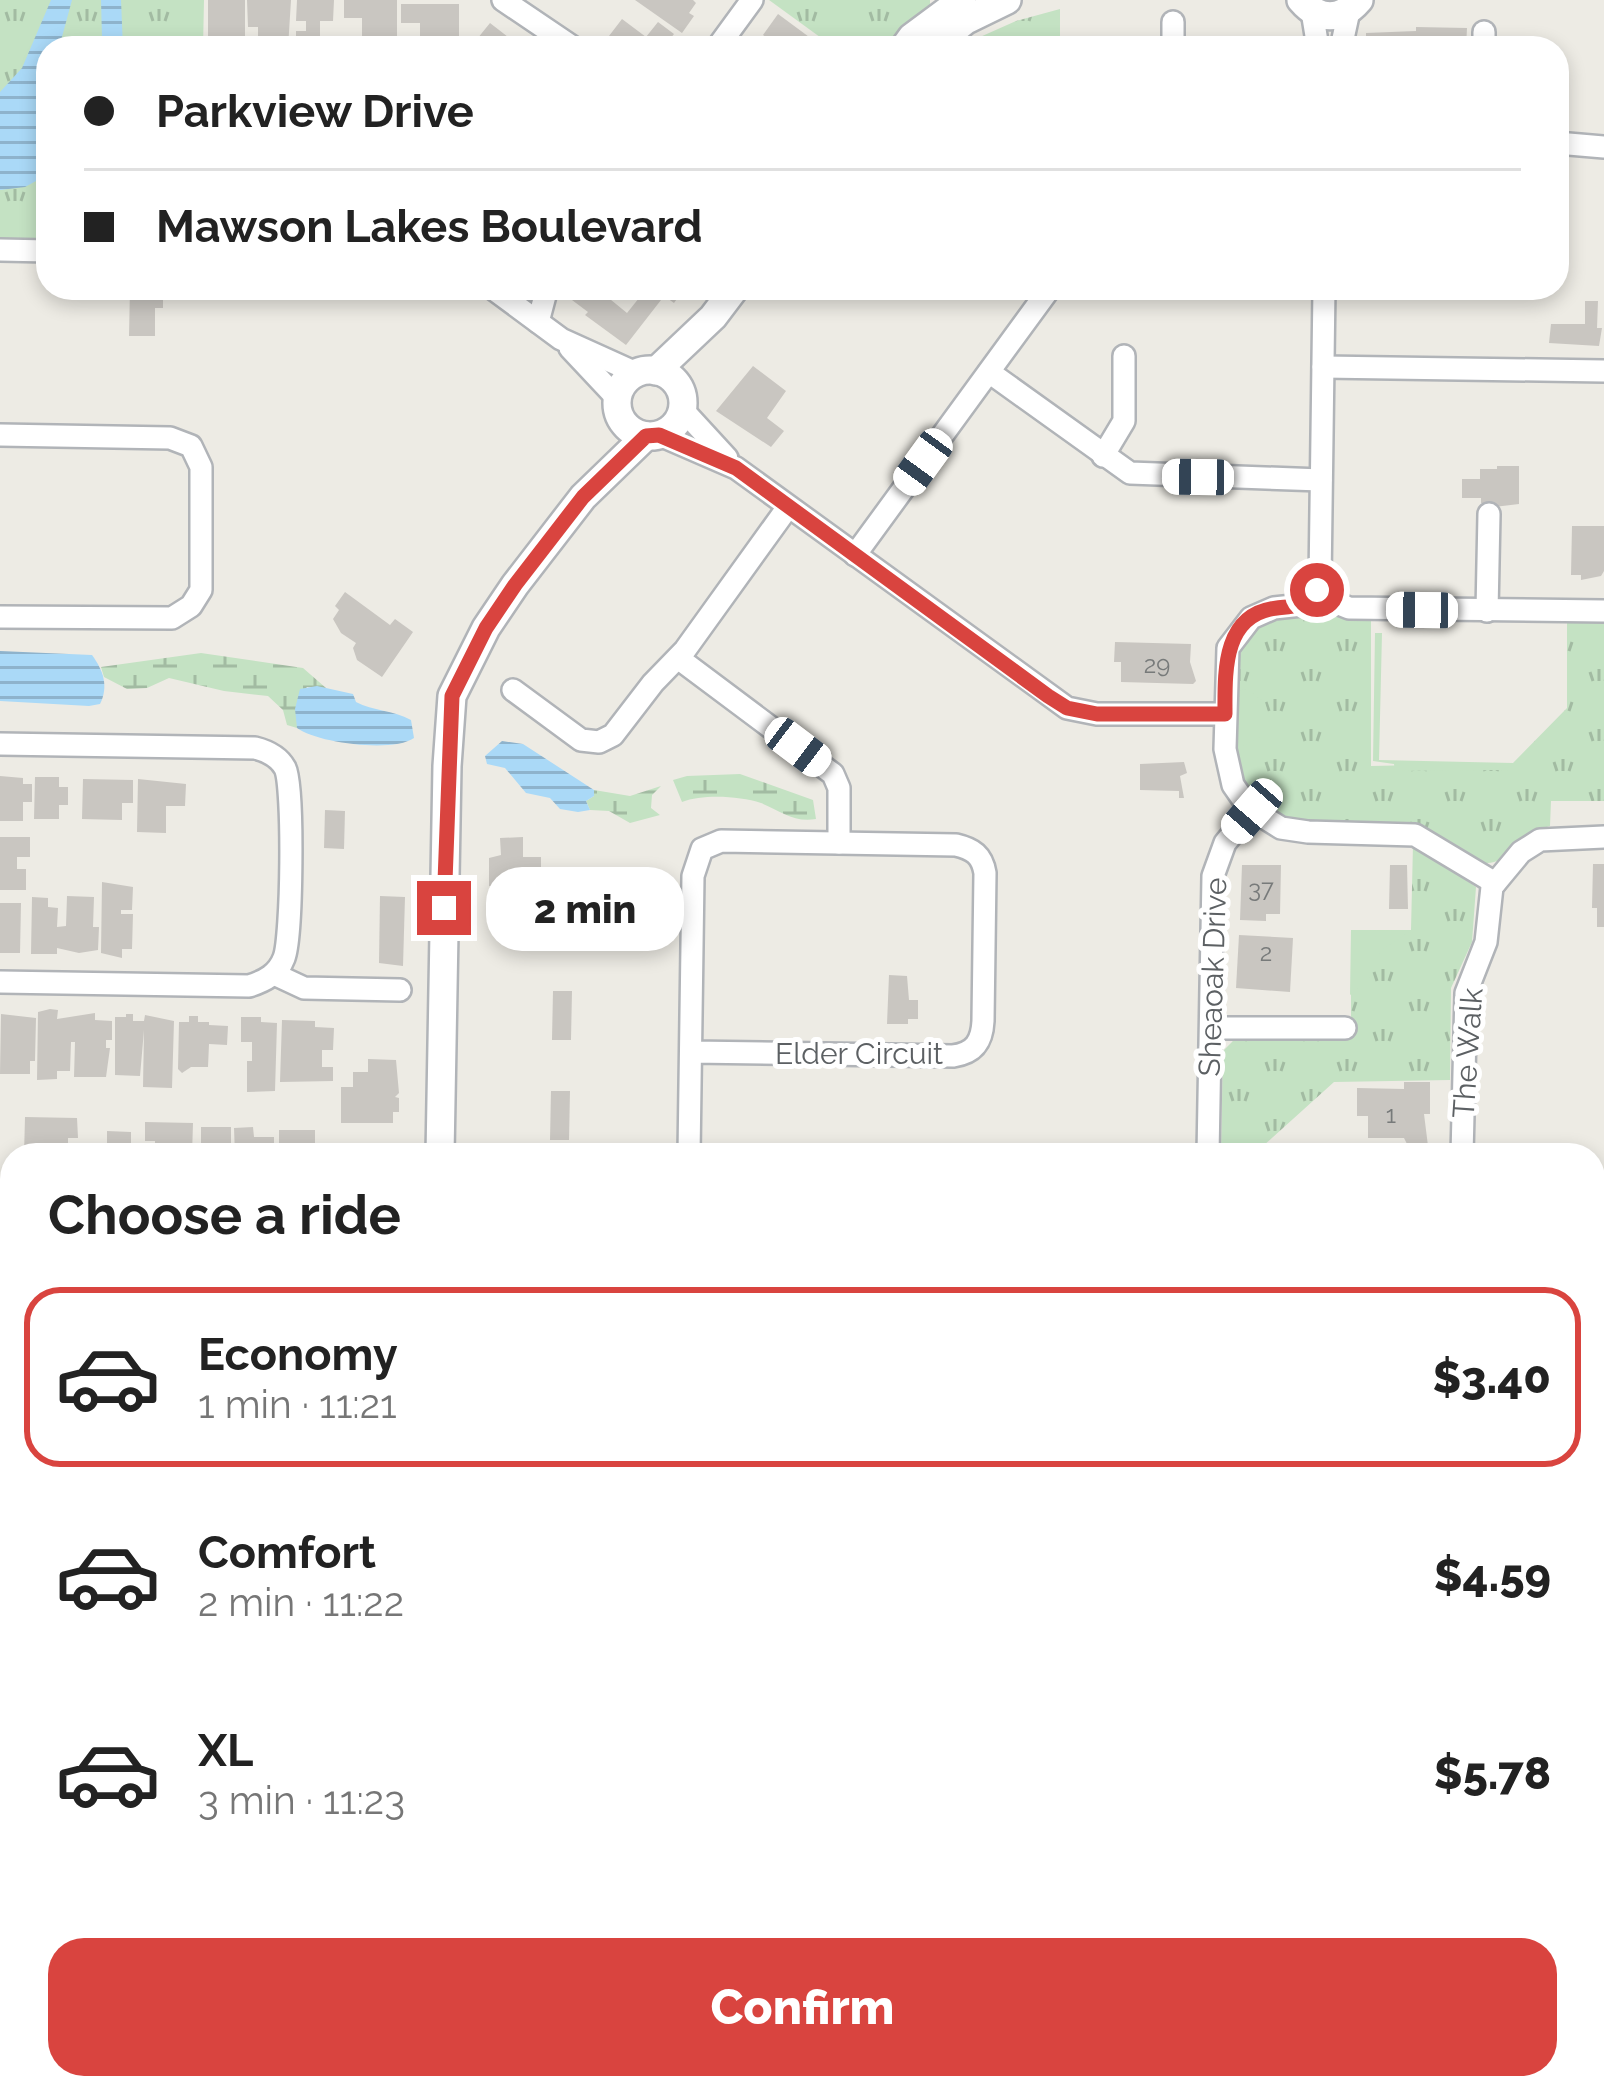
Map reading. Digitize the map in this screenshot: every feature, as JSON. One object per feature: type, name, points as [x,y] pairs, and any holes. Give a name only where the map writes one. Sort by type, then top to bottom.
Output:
[{"type":"street","points":[[503,0],[556,36]]},
{"type":"street","points":[[726,36],[752,0]]},
{"type":"street","points":[[919,36],[956,5],[1007,0]]},
{"type":"street","points":[[1304,3],[1329,16],[1358,3]]},
{"type":"street","points":[[1304,3],[1314,36]]},
{"type":"street","points":[[1346,36],[1358,3]]},
{"type":"street","points":[[938,36],[956,5]]},
{"type":"street","points":[[1173,22],[1173,36]]},
{"type":"street","points":[[1569,144],[1604,147]]},
{"type":"street","points":[[0,250],[36,251]]},
{"type":"street","points":[[508,300],[561,339],[637,434],[736,468]]},
{"type":"street","points":[[538,322],[544,300]]},
{"type":"street","points":[[583,497],[619,408],[645,372],[713,317],[726,300]]},
{"type":"street","points":[[855,555],[1042,300]]},
{"type":"street","points":[[1324,300],[1320,576],[1314,594],[1302,605],[1263,611],[1234,635],[1226,658],[1228,772],[1252,811],[1269,822],[1297,831],[1415,835],[1495,883],[1520,852],[1540,840],[1604,837]]},
{"type":"street","points":[[440,1143],[452,696],[486,628],[583,497],[652,436],[676,425],[681,399],[713,317]]},
{"type":"street","points":[[561,339],[674,380],[681,399],[736,468],[1067,708],[1097,714],[1225,714]]},
{"type":"street","points":[[1103,456],[1124,421],[1124,356]]},
{"type":"street","points":[[1323,367],[1604,371]]},
{"type":"street","points":[[989,372],[1130,473],[1321,480]]},
{"type":"street","points":[[0,436],[181,440],[191,446],[201,467],[201,590],[191,606],[172,618],[0,617]]},
{"type":"street","points":[[512,690],[581,740],[599,742],[613,735],[678,658],[788,507]]},
{"type":"street","points":[[1487,611],[1489,514]]},
{"type":"street","points":[[1314,594],[1349,608],[1604,611]]},
{"type":"street","points":[[678,658],[833,774],[839,788],[839,843]]},
{"type":"street","points":[[0,745],[255,748],[278,759],[290,784],[287,944],[274,974],[249,986],[0,982]]},
{"type":"street","name":"Sheaoak Drive","points":[[1208,1143],[1213,876],[1225,843],[1252,811]]},
{"type":"street","name":"Elder Circuit","points":[[689,1143],[693,876],[702,849],[721,841],[956,845],[980,857],[986,873],[979,1042],[962,1055],[691,1052]]},
{"type":"street","name":"The Walk","points":[[1462,1143],[1466,994],[1486,942],[1495,883]]},
{"type":"street","points":[[274,974],[304,988],[400,990]]},
{"type":"street","points":[[1211,1028],[1345,1028]]},
{"type":"green space","points":[[0,0],[204,0],[203,36],[36,36],[36,239],[0,239]]},
{"type":"green space","points":[[769,0],[930,0],[930,11],[905,36],[818,36]]},
{"type":"green space","points":[[1060,9],[1060,36],[982,36]]},
{"type":"green space","points":[[1323,608],[1354,620],[1371,620],[1371,766],[1513,763],[1567,708],[1567,612],[1604,611],[1604,801],[1551,801],[1550,826],[1490,863],[1468,858],[1414,824],[1305,822],[1264,807],[1245,786],[1238,762],[1235,725],[1242,646],[1262,625]]},
{"type":"green space","points":[[1375,633],[1382,633],[1379,760],[1513,763],[1513,770],[1395,771],[1394,764],[1373,761]]},
{"type":"green space","points":[[201,653],[303,668],[326,688],[307,687],[299,697],[297,728],[287,725],[283,710],[268,696],[169,678],[147,688],[127,689],[104,677],[101,667]]},
{"type":"green space","points":[[1246,689],[1265,702],[1270,719],[1261,736],[1242,747],[1237,744],[1236,691]]},
{"type":"green space","points":[[740,774],[813,800],[816,819],[794,818],[742,799],[682,802],[673,780]]},
{"type":"green space","points":[[661,786],[652,795],[651,808],[660,815],[630,823],[609,811],[590,810],[586,801],[594,790],[630,796]]},
{"type":"green space","points":[[1413,844],[1476,887],[1472,942],[1451,988],[1450,1080],[1334,1082],[1266,1143],[1221,1143],[1223,1051],[1239,1035],[1351,1035],[1351,930],[1411,930]]},
{"type":"green space","points":[[1351,930],[1411,931],[1381,950],[1368,981],[1350,995]]},
{"type":"water","points":[[51,0],[72,0],[62,36],[36,36],[36,181],[0,190],[0,92],[22,68]]},
{"type":"water","points":[[101,0],[121,0],[122,36],[102,36]]},
{"type":"water","points":[[0,651],[92,655],[104,678],[100,704],[0,701]]},
{"type":"water","points":[[317,686],[353,694],[356,702],[411,720],[414,738],[390,745],[337,742],[297,728],[300,689]]},
{"type":"water","points":[[502,741],[523,744],[594,790],[586,801],[590,810],[560,809],[550,798],[526,793],[505,768],[487,764],[485,756]]},
{"type":"building","points":[[208,0],[245,0],[245,36],[208,36]]},
{"type":"building","points":[[247,0],[291,0],[289,36],[258,36],[258,27],[248,27]]},
{"type":"building","points":[[297,0],[334,0],[333,21],[320,21],[320,36],[296,36],[296,31],[306,31],[306,21],[296,21]]},
{"type":"building","points":[[344,0],[397,0],[397,36],[362,36],[362,18],[344,18]]},
{"type":"building","points":[[635,0],[693,0],[696,3],[689,13],[694,16],[682,33]]},
{"type":"building","points":[[401,4],[459,4],[459,36],[420,36],[420,23],[401,23]]},
{"type":"building","points":[[778,14],[808,36],[764,36]]},
{"type":"building","points":[[622,19],[645,36],[609,36]]},
{"type":"building","points":[[658,22],[672,36],[647,36]]},
{"type":"building","points":[[490,23],[507,36],[479,36]]},
{"type":"building","points":[[1416,27],[1467,28],[1467,36],[1366,36],[1416,31]]},
{"type":"building","points":[[130,300],[163,300],[163,308],[155,308],[155,336],[129,336]]},
{"type":"building","points":[[572,300],[611,300],[627,313],[637,300],[661,300],[626,345],[585,315],[588,312]]},
{"type":"building","points":[[1585,301],[1598,301],[1599,346],[1549,343],[1551,324],[1585,324]]},
{"type":"building","points":[[753,366],[786,391],[767,418],[784,431],[771,447],[716,411]]},
{"type":"building","points":[[1519,466],[1519,504],[1494,507],[1494,503],[1481,503],[1481,498],[1462,498],[1462,479],[1480,479],[1480,469]]},
{"type":"building","points":[[1572,526],[1604,526],[1601,576],[1581,580],[1581,575],[1571,575]]},
{"type":"building","points":[[345,592],[390,625],[395,619],[413,632],[382,677],[357,660],[356,643],[341,633],[333,619]]},
{"type":"building","points":[[1115,642],[1191,644],[1196,681],[1121,682],[1121,662],[1114,662]]},
{"type":"building","points":[[1184,762],[1187,773],[1180,776],[1184,798],[1179,798],[1179,791],[1140,790],[1140,764]]},
{"type":"building","points":[[0,776],[23,778],[23,784],[32,784],[32,802],[23,802],[23,821],[0,821]]},
{"type":"building","points":[[35,777],[59,777],[59,787],[68,787],[68,805],[59,805],[59,819],[34,819]]},
{"type":"building","points":[[83,779],[133,780],[133,803],[122,803],[122,820],[82,819]]},
{"type":"building","points":[[138,779],[186,784],[185,806],[166,806],[166,833],[137,832]]},
{"type":"building","points":[[325,810],[345,811],[344,849],[324,848]]},
{"type":"building","points":[[0,837],[30,837],[30,857],[17,857],[17,869],[26,869],[26,890],[0,890]]},
{"type":"building","points":[[523,837],[523,857],[541,857],[546,873],[540,887],[489,886],[489,858],[501,855],[500,838]]},
{"type":"building","points":[[1593,864],[1604,864],[1604,927],[1597,927],[1597,908],[1592,908]]},
{"type":"building","points":[[1242,865],[1281,865],[1280,914],[1266,914],[1266,921],[1240,920]]},
{"type":"building","points":[[1390,865],[1407,865],[1408,909],[1389,909]]},
{"type":"building","points":[[620,876],[658,877],[657,907],[667,907],[663,926],[615,925],[615,911],[606,911],[601,888],[620,886]]},
{"type":"building","points":[[102,882],[133,887],[132,910],[121,910],[121,914],[133,914],[132,949],[122,949],[122,958],[101,953]]},
{"type":"building","points":[[67,896],[94,897],[98,950],[79,953],[57,948],[57,954],[31,954],[32,897],[48,898],[48,907],[58,908],[57,927],[66,926]]},
{"type":"building","points":[[380,896],[405,897],[403,966],[379,963]]},
{"type":"building","points":[[0,903],[21,903],[20,953],[0,953]]},
{"type":"building","points":[[1239,935],[1293,938],[1290,992],[1236,988]]},
{"type":"building","points":[[889,975],[907,976],[909,1000],[918,1000],[918,1019],[887,1024]]},
{"type":"building","points":[[553,991],[572,991],[571,1040],[552,1040]]},
{"type":"building","points":[[58,1010],[57,1019],[95,1013],[95,1020],[112,1021],[112,1040],[106,1040],[110,1048],[106,1077],[74,1077],[75,1042],[71,1042],[70,1071],[57,1071],[57,1079],[37,1080],[38,1012]]},
{"type":"building","points":[[1,1014],[36,1018],[30,1074],[0,1074]]},
{"type":"building","points":[[133,1014],[133,1021],[144,1021],[145,1015],[174,1021],[172,1088],[143,1087],[144,1030],[140,1076],[115,1075],[115,1017]]},
{"type":"building","points":[[189,1016],[198,1016],[198,1022],[209,1025],[228,1026],[227,1045],[209,1044],[208,1067],[191,1067],[182,1073],[178,1069],[179,1022],[189,1022]]},
{"type":"building","points":[[241,1017],[277,1023],[275,1091],[247,1092],[252,1042],[241,1042]]},
{"type":"building","points":[[282,1020],[315,1021],[315,1027],[334,1028],[333,1050],[322,1050],[322,1067],[333,1067],[333,1081],[280,1082]]},
{"type":"building","points":[[368,1059],[396,1060],[399,1112],[393,1112],[393,1123],[341,1123],[341,1087],[353,1087],[353,1072],[368,1072]]},
{"type":"building","points":[[1404,1082],[1430,1082],[1430,1114],[1424,1114],[1428,1143],[1368,1138],[1368,1116],[1357,1116],[1357,1088],[1404,1089]]},
{"type":"building","points":[[551,1091],[570,1091],[569,1140],[550,1140]]},
{"type":"building","points":[[25,1117],[77,1118],[78,1138],[68,1138],[68,1143],[24,1143]]},
{"type":"building","points":[[145,1122],[193,1123],[192,1143],[145,1141]]},
{"type":"building","points":[[201,1127],[231,1127],[231,1143],[201,1143]]},
{"type":"building","points":[[253,1127],[254,1137],[274,1137],[274,1143],[235,1143],[234,1128]]},
{"type":"building","points":[[279,1130],[315,1130],[315,1143],[279,1143]]},
{"type":"building","points":[[107,1131],[131,1132],[131,1143],[107,1143]]},
{"type":"route","points":[[444,908],[452,696],[486,628],[515,585],[583,497],[646,436],[659,435],[736,468],[1067,708],[1097,714],[1225,714],[1226,658],[1234,635],[1263,611],[1302,605],[1317,590]]}]
